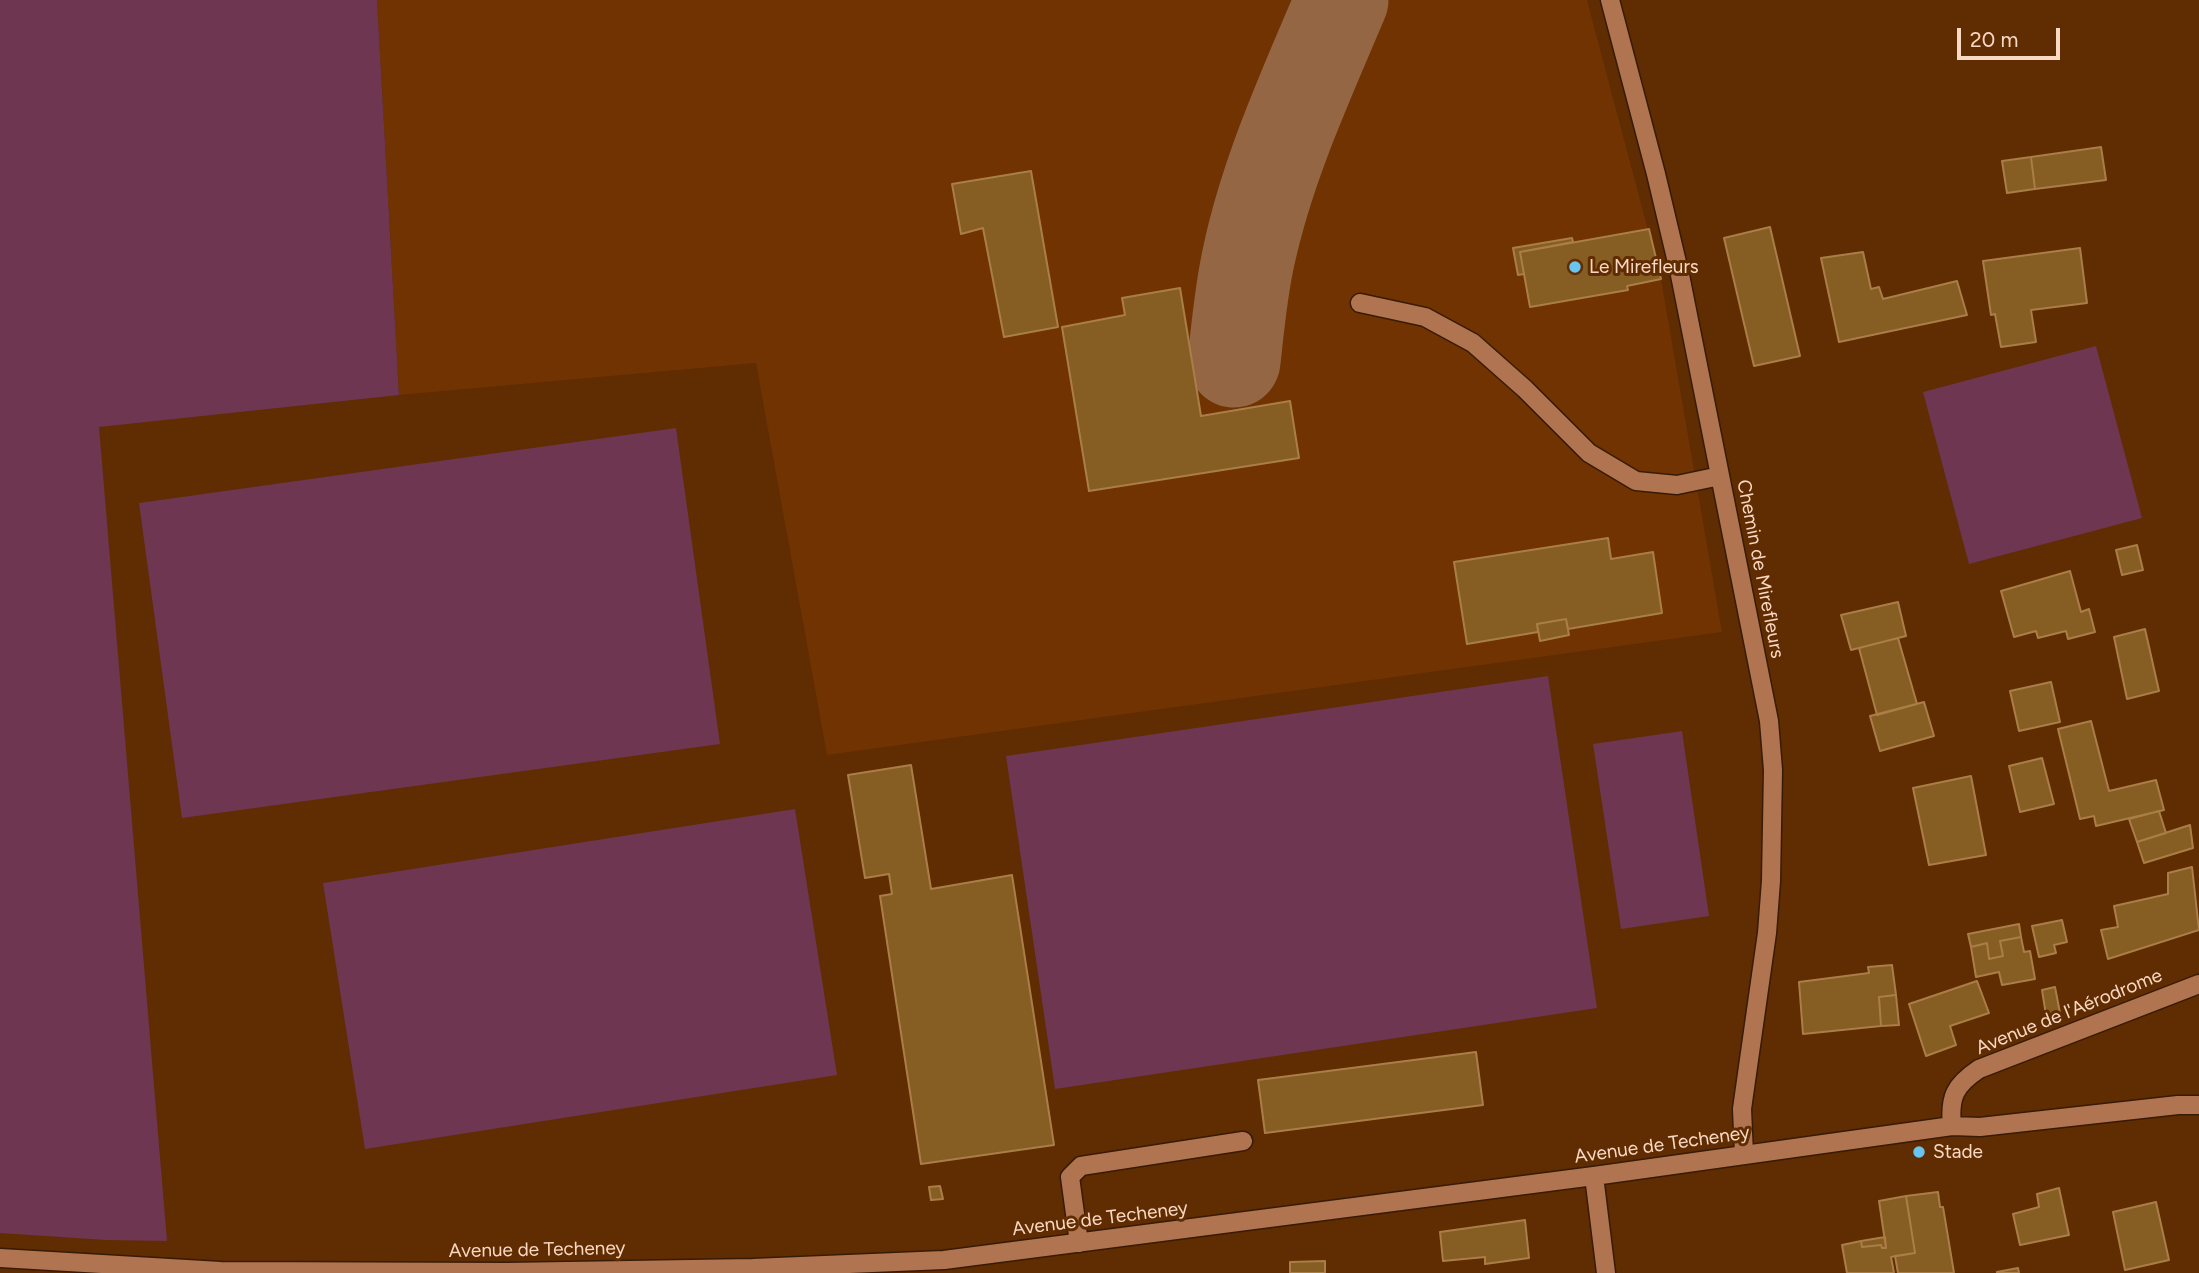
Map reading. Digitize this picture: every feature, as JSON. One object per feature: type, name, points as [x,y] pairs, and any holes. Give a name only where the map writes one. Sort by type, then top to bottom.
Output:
[{"type":"street","name":"Chemin de Mirefleurs","points":[[1610,0],[1670,231],[1769,721],[1773,770],[1769,907],[1742,1109],[1744,1155]]},
{"type":"street","points":[[1360,303],[1425,317],[1473,343],[1525,389],[1589,453],[1636,481],[1676,485],[1720,476]]},
{"type":"street","name":"Avenue de l'Aérodrome","points":[[1952,1126],[1950,1114],[1957,1086],[1979,1069],[2199,984]]},
{"type":"street","name":"Avenue de Techeney","points":[[0,1258],[99,1268],[507,1272],[753,1270],[944,1260],[1594,1176],[1952,1126],[1980,1127],[2199,1105]]},
{"type":"street","points":[[1079,1243],[1070,1177],[1081,1166],[1243,1142]]},
{"type":"street","points":[[1594,1176],[1605,1273]]},
{"type":"shaded area","points":[[0,0],[377,0],[399,395],[99,427],[167,1241],[0,1233]]},
{"type":"shaded area","points":[[377,0],[1587,0],[1661,279],[1722,632],[827,755],[756,363],[399,395]]},
{"type":"shaded area","points":[[2096,346],[2142,518],[1969,564],[1923,392]]},
{"type":"shaded area","points":[[676,428],[720,744],[182,818],[139,503]]},
{"type":"shaded area","points":[[1548,676],[1597,1008],[1055,1089],[1006,756]]},
{"type":"shaded area","points":[[1682,731],[1709,916],[1621,929],[1593,744]]},
{"type":"shaded area","points":[[795,809],[837,1075],[365,1149],[323,883]]},
{"type":"building","points":[[2101,147],[2106,180],[2035,189],[2031,157]]},
{"type":"building","points":[[2031,157],[2035,189],[2007,193],[2002,161]]},
{"type":"building","points":[[1031,171],[1058,327],[1004,337],[983,228],[961,234],[952,184]]},
{"type":"building","points":[[1770,227],[1800,356],[1754,366],[1724,238]]},
{"type":"building","points":[[1649,229],[1661,279],[1627,286],[1628,290],[1530,307],[1520,252]]},
{"type":"building","points":[[1572,238],[1573,242],[1520,252],[1524,274],[1518,275],[1513,248]]},
{"type":"building","points":[[2080,248],[2087,303],[2031,310],[2036,342],[2001,347],[1995,314],[1991,315],[1983,261]]},
{"type":"building","points":[[1863,252],[1871,289],[1879,287],[1883,299],[1957,281],[1967,315],[1839,342],[1821,258]]},
{"type":"building","points":[[1180,288],[1201,416],[1290,401],[1299,458],[1089,491],[1062,327],[1125,315],[1122,298]]},
{"type":"building","points":[[1608,538],[1611,559],[1653,552],[1662,613],[1568,629],[1566,619],[1537,624],[1538,632],[1467,644],[1454,562]]},
{"type":"building","points":[[2137,545],[2143,570],[2122,575],[2116,550]]},
{"type":"building","points":[[2070,571],[2081,612],[2089,609],[2095,632],[2068,639],[2066,631],[2038,638],[2036,631],[2014,637],[2001,591]]},
{"type":"building","points":[[1898,602],[1906,636],[1851,650],[1841,615]]},
{"type":"building","points":[[1566,619],[1569,635],[1540,641],[1537,624]]},
{"type":"building","points":[[2145,629],[2159,691],[2127,699],[2114,637]]},
{"type":"building","points":[[1898,638],[1917,704],[1877,715],[1859,648]]},
{"type":"building","points":[[2051,682],[2060,722],[2019,731],[2010,691]]},
{"type":"building","points":[[1924,702],[1934,736],[1880,751],[1870,716]]},
{"type":"building","points":[[2091,721],[2109,791],[2156,780],[2164,810],[2096,826],[2094,816],[2080,819],[2058,729]]},
{"type":"building","points":[[2042,758],[2054,804],[2020,812],[2009,766]]},
{"type":"building","points":[[911,765],[931,889],[1012,875],[1054,1145],[921,1164],[880,896],[892,894],[889,874],[865,878],[848,775]]},
{"type":"building","points":[[1971,776],[1986,855],[1929,865],[1913,788]]},
{"type":"building","points":[[2159,811],[2166,833],[2137,842],[2129,819]]},
{"type":"building","points":[[2190,825],[2193,848],[2144,863],[2137,842]]},
{"type":"building","points":[[2192,867],[2199,930],[2108,959],[2101,930],[2118,927],[2114,906],[2168,894],[2168,873]]},
{"type":"building","points":[[2062,920],[2067,942],[2054,945],[2056,953],[2039,957],[2032,926]]},
{"type":"building","points":[[2019,924],[2021,937],[2000,941],[2003,956],[1989,959],[1987,943],[1971,947],[1968,934]]},
{"type":"building","points":[[2021,937],[2024,952],[2030,951],[2035,979],[2002,985],[1999,972],[1976,977],[1971,947],[1987,943],[1989,959],[2003,956],[2000,941]]},
{"type":"building","points":[[1892,965],[1896,995],[1879,997],[1881,1026],[1803,1034],[1799,982],[1869,973],[1868,967]]},
{"type":"building","points":[[1977,981],[1989,1013],[1950,1026],[1956,1045],[1926,1056],[1909,1004]]},
{"type":"building","points":[[2055,987],[2060,1013],[2046,1015],[2042,990]]},
{"type":"building","points":[[1896,995],[1899,1025],[1881,1026],[1879,997]]},
{"type":"building","points":[[1476,1052],[1483,1105],[1265,1133],[1258,1080]]},
{"type":"building","points":[[940,1186],[943,1199],[931,1200],[929,1187]]},
{"type":"building","points":[[2059,1188],[2069,1235],[2020,1245],[2013,1214],[2039,1207],[2037,1194]]},
{"type":"building","points":[[1938,1192],[1954,1273],[1898,1273],[1895,1256],[1915,1253],[1906,1196]]},
{"type":"building","points":[[1906,1196],[1915,1253],[1891,1257],[1894,1273],[1847,1273],[1842,1245],[1861,1241],[1862,1247],[1881,1245],[1886,1248],[1879,1201]]},
{"type":"building","points":[[2156,1202],[2169,1260],[2125,1270],[2113,1212]]},
{"type":"building","points":[[1525,1220],[1529,1258],[1485,1264],[1485,1257],[1443,1261],[1440,1232]]},
{"type":"building","points":[[1885,1237],[1886,1248],[1881,1245],[1862,1247],[1861,1241]]},
{"type":"building","points":[[1325,1261],[1325,1273],[1290,1273],[1290,1262]]},
{"type":"building","points":[[2018,1268],[2019,1273],[1997,1273],[1997,1272]]},
{"type":"taxiway","points":[[1234,361],[1246,268],[1257,222],[1290,126],[1342,0]]},
{"type":"place","name":"Le Mirefleurs","points":[[1575,267]]},
{"type":"place","name":"Stade","points":[[1919,1152]]}]
